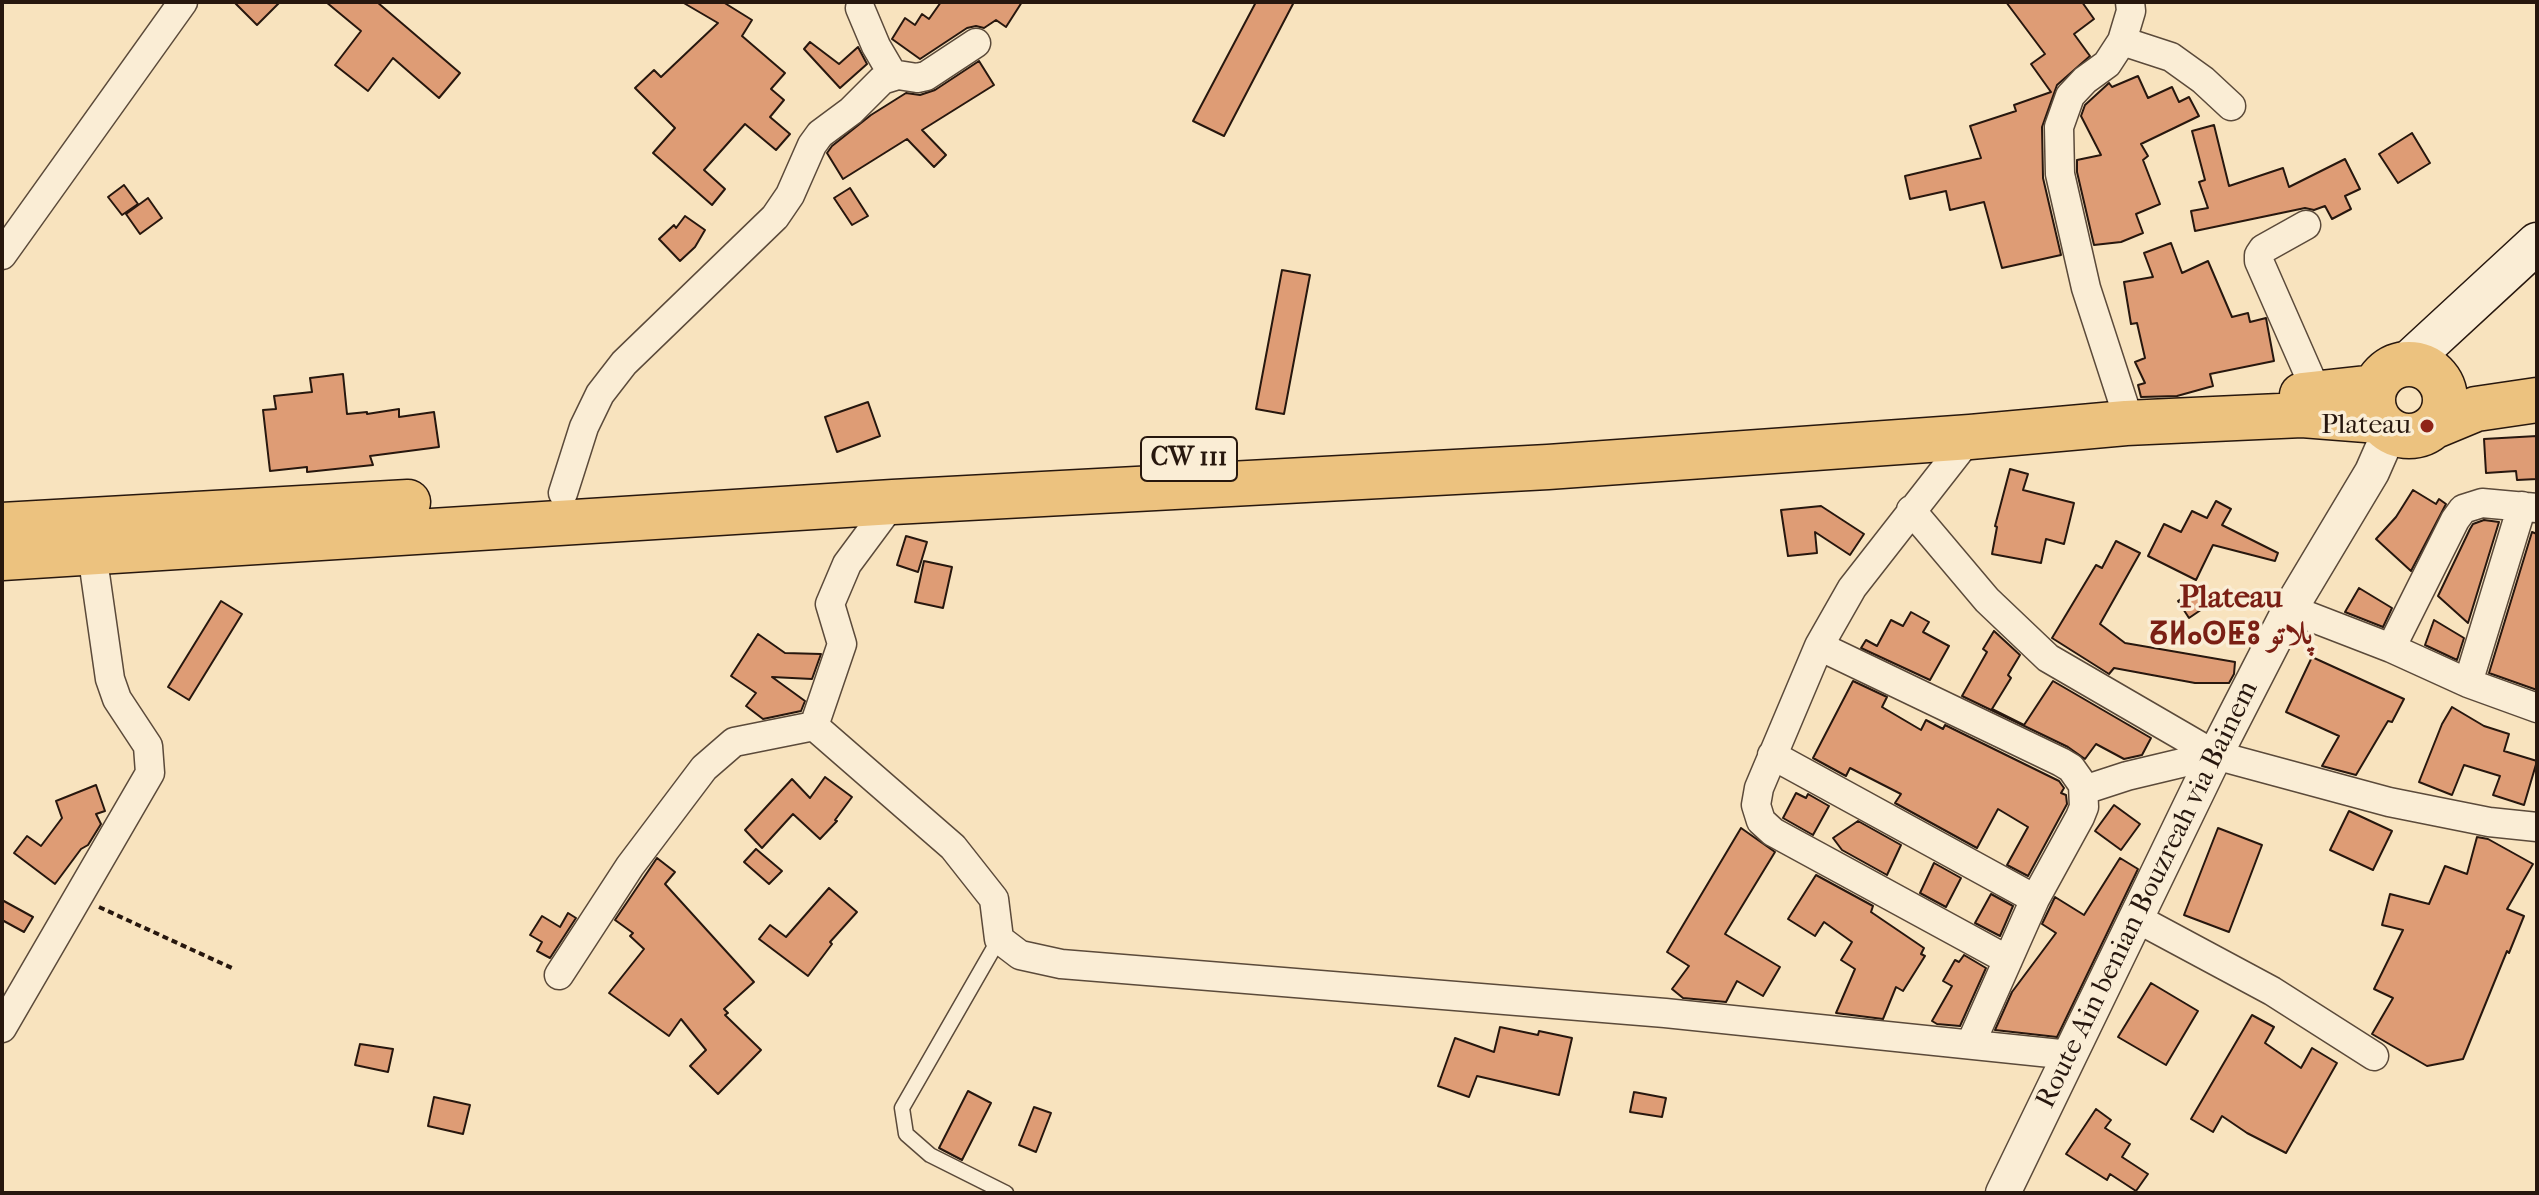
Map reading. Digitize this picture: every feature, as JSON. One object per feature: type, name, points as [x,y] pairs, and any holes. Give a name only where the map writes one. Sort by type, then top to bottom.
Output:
[{"type":"main road","name":"Route Ain benian Bouzreah via Bainem","points":[[2404,392],[2537,243]]},
{"type":"main road","name":"Route Ain benian Bouzreah via Bainem","points":[[2404,392],[2537,277]]},
{"type":"main road","points":[[2404,392],[2537,370]]},
{"type":"main road","points":[[2404,392],[2444,388],[2442,415],[2435,426],[2476,409],[2537,400]]},
{"type":"main road","name":"CW 111","points":[[2,525],[1299,453],[2013,408],[2125,408],[2317,393],[2404,392]]},
{"type":"main road","name":"CW 111","points":[[2,558],[893,502],[1548,467],[1970,437],[2072,426],[2302,415],[2404,392]]},
{"type":"street","points":[[2,255],[183,2]]},
{"type":"street","points":[[2125,5],[2122,41],[2107,64],[2070,96],[2059,127],[2060,174],[2086,288],[2125,408]]},
{"type":"street","points":[[860,8],[876,46],[893,75]]},
{"type":"street","points":[[2122,41],[2171,57],[2203,80],[2231,106]]},
{"type":"street","points":[[563,493],[584,427],[600,394],[624,363],[775,217],[790,195],[820,134],[851,111],[877,84],[893,75],[926,76],[976,43]]},
{"type":"street","points":[[2306,225],[2263,249],[2259,261],[2317,393]]},
{"type":"street","name":"Route Ain benian Bouzreah via Bainem","points":[[2003,1193],[2215,755],[2290,609],[2372,472],[2404,392]]},
{"type":"street","points":[[1970,437],[1852,588],[1819,646],[1756,796],[1757,813],[1766,828],[2008,960]]},
{"type":"street","points":[[814,726],[842,644],[830,604],[847,564],[893,502]]},
{"type":"street","points":[[2391,648],[2463,509],[2482,503],[2529,507],[2468,683]]},
{"type":"street","points":[[1911,510],[1987,600],[2048,658],[2215,755],[2389,802],[2489,822],[2537,827]]},
{"type":"street","points":[[2,1028],[147,782],[151,764],[145,737],[112,690],[92,553]]},
{"type":"street","points":[[2290,609],[2391,648],[2468,683],[2537,708]]},
{"type":"street","points":[[1819,646],[2061,762],[2078,776],[2084,790],[2084,807],[2080,817],[2035,899],[1971,1043]]},
{"type":"street","points":[[814,726],[953,847],[994,899],[999,939],[1020,955],[1061,964],[1665,1013],[2070,1055]]},
{"type":"street","points":[[559,975],[630,866],[704,768],[734,742],[814,726]]},
{"type":"street","points":[[1772,755],[2035,899]]},
{"type":"street","points":[[2084,790],[2127,776],[2215,755]]},
{"type":"street","points":[[2136,918],[2272,991],[2374,1056]]},
{"type":"lane","points":[[999,939],[902,1108],[906,1134],[930,1155],[1006,1193]]},
{"type":"path","points":[[79,897],[234,969]]},
{"type":"building","points":[[234,2],[280,2],[257,25]]},
{"type":"building","points":[[326,2],[377,2],[460,73],[439,98],[393,58],[368,91],[335,65],[361,31]]},
{"type":"building","points":[[682,2],[723,2],[752,20],[742,36],[785,73],[771,89],[784,100],[770,117],[790,134],[776,150],[745,124],[704,170],[725,189],[712,205],[653,153],[675,128],[635,88],[654,70],[661,77],[718,23]]},
{"type":"building","points":[[941,2],[1022,2],[1006,27],[996,20],[984,28],[967,28],[920,59],[892,39],[905,18],[915,25],[922,14],[929,19]]},
{"type":"building","points":[[1256,2],[1294,2],[1224,136],[1193,121]]},
{"type":"building","points":[[2006,2],[2082,2],[2094,19],[2074,34],[2090,56],[2057,85],[2042,127],[2043,178],[2061,255],[2002,268],[1984,202],[1950,210],[1946,191],[1910,199],[1905,176],[1981,158],[1970,126],[2016,111],[2014,105],[2051,92],[2031,64],[2045,54]]},
{"type":"building","points":[[810,42],[839,64],[858,47],[867,64],[840,88],[804,49]]},
{"type":"building","points":[[979,61],[994,85],[922,130],[946,155],[934,167],[907,139],[843,179],[827,153],[832,146],[871,115],[906,93],[920,95],[935,90]]},
{"type":"building","points":[[2138,76],[2148,98],[2172,87],[2179,102],[2189,97],[2199,116],[2141,144],[2148,156],[2143,160],[2160,204],[2136,214],[2143,233],[2121,242],[2094,245],[2077,160],[2101,155],[2081,116],[2085,105],[2109,83],[2112,87]]},
{"type":"building","points":[[2214,125],[2229,186],[2283,168],[2289,187],[2345,159],[2360,189],[2345,196],[2351,209],[2332,219],[2325,206],[2314,210],[2305,208],[2195,231],[2191,211],[2208,208],[2199,182],[2205,180],[2192,131]]},
{"type":"building","points":[[2412,133],[2430,163],[2398,183],[2379,154]]},
{"type":"building","points":[[124,185],[138,204],[122,215],[108,197]]},
{"type":"building","points":[[850,188],[868,216],[852,225],[834,198]]},
{"type":"building","points":[[148,198],[162,218],[140,234],[126,214]]},
{"type":"building","points":[[685,216],[705,230],[695,247],[680,261],[659,239],[674,225],[676,228]]},
{"type":"building","points":[[2171,243],[2182,273],[2208,261],[2232,317],[2248,313],[2250,322],[2266,318],[2274,361],[2210,374],[2213,386],[2177,396],[2141,397],[2138,385],[2145,383],[2135,362],[2145,358],[2137,323],[2131,324],[2124,282],[2153,277],[2144,253]]},
{"type":"building","points":[[1282,270],[1310,275],[1284,414],[1256,409]]},
{"type":"building","points":[[343,374],[347,414],[399,409],[399,417],[434,412],[439,447],[370,456],[373,465],[307,472],[307,467],[270,471],[263,410],[276,409],[274,396],[312,392],[310,378]]},
{"type":"building","points":[[868,402],[880,436],[837,452],[825,417]]},
{"type":"building","points":[[2537,436],[2537,479],[2517,480],[2516,471],[2486,473],[2484,439]]},
{"type":"building","points":[[2010,469],[2028,474],[2023,490],[2074,503],[2064,544],[2046,539],[2041,563],[1992,554],[1995,526]]},
{"type":"building","points":[[2413,490],[2436,504],[2439,499],[2446,504],[2411,571],[2376,539],[2396,517]]},
{"type":"building","points":[[2216,501],[2231,509],[2222,525],[2278,553],[2275,561],[2213,545],[2196,580],[2148,556],[2164,524],[2181,532],[2192,511],[2207,518]]},
{"type":"building","points":[[1821,506],[1864,534],[1850,555],[1815,532],[1817,553],[1788,556],[1781,510]]},
{"type":"building","points":[[2484,520],[2499,522],[2468,623],[2438,596],[2473,524]]},
{"type":"building","points":[[2532,532],[2537,534],[2537,690],[2489,673]]},
{"type":"building","points":[[906,536],[927,542],[918,572],[897,565]]},
{"type":"building","points":[[2116,541],[2140,553],[2100,624],[2125,643],[2235,662],[2229,683],[2195,683],[2114,668],[2109,674],[2052,638],[2096,565],[2102,568]]},
{"type":"building","points":[[924,561],[952,567],[943,608],[915,602]]},
{"type":"building","points":[[2203,584],[2214,601],[2189,618],[2178,601]]},
{"type":"building","points":[[2359,588],[2392,608],[2383,627],[2345,612]]},
{"type":"building","points":[[221,601],[242,614],[189,700],[168,687]]},
{"type":"building","points":[[1911,612],[1929,622],[1923,632],[1949,646],[1930,680],[1861,648],[1866,640],[1877,646],[1891,620],[1903,626]]},
{"type":"building","points":[[2434,620],[2464,638],[2457,660],[2425,645]]},
{"type":"building","points":[[1994,631],[2020,655],[2008,675],[2011,678],[1992,709],[2024,725],[2053,681],[2151,738],[2142,755],[2124,759],[2096,744],[2085,759],[2068,747],[1962,696],[1987,652],[1983,649]]},
{"type":"building","points":[[758,634],[785,653],[821,654],[812,679],[772,677],[805,701],[801,711],[763,719],[746,706],[756,693],[731,676]]},
{"type":"building","points":[[2312,657],[2404,699],[2356,775],[2322,766],[2339,736],[2286,712]]},
{"type":"building","points":[[1853,681],[1887,697],[1882,707],[1921,730],[1926,720],[1943,729],[1945,725],[2059,781],[2064,788],[2061,793],[2066,795],[2067,804],[2028,876],[2007,865],[2028,827],[1998,809],[1977,848],[1895,803],[1901,794],[1850,768],[1846,776],[1813,758]]},
{"type":"building","points":[[2452,707],[2484,726],[2509,734],[2504,751],[2537,761],[2524,805],[2493,795],[2500,776],[2464,765],[2452,795],[2419,782]]},
{"type":"building","points":[[825,777],[852,797],[837,821],[820,839],[793,814],[762,848],[745,830],[792,779],[810,798]]},
{"type":"building","points":[[96,785],[105,811],[96,814],[101,824],[88,845],[81,849],[55,884],[14,853],[27,836],[41,846],[62,818],[56,801]]},
{"type":"building","points":[[1796,793],[1806,798],[1808,794],[1829,806],[1813,835],[1783,818]]},
{"type":"building","points":[[2114,805],[2140,824],[2121,850],[2095,831]]},
{"type":"building","points":[[2349,811],[2392,831],[2373,870],[2330,850]]},
{"type":"building","points":[[1858,821],[1901,845],[1887,875],[1842,850],[1833,838]]},
{"type":"building","points":[[1741,828],[1775,852],[1725,934],[1780,967],[1763,996],[1737,981],[1726,1002],[1683,998],[1672,989],[1689,966],[1667,952]]},
{"type":"building","points":[[2218,828],[2262,845],[2229,932],[2184,915]]},
{"type":"building","points":[[2477,837],[2488,839],[2533,864],[2507,909],[2524,916],[2463,1059],[2427,1066],[2372,1034],[2393,998],[2374,989],[2403,930],[2382,925],[2390,894],[2429,904],[2445,866],[2467,874]]},
{"type":"building","points":[[756,849],[782,871],[769,884],[744,862]]},
{"type":"building","points":[[657,858],[675,872],[665,884],[754,982],[724,1009],[728,1013],[725,1015],[761,1050],[718,1094],[690,1066],[706,1050],[681,1019],[669,1036],[609,993],[644,949],[630,936],[633,933],[615,920]]},
{"type":"building","points":[[2120,858],[2138,869],[2057,1037],[1995,1030],[2012,992],[2056,933],[2042,924],[2055,897],[2084,915]]},
{"type":"building","points":[[1934,863],[1961,878],[1946,907],[1920,893]]},
{"type":"building","points":[[1816,875],[1873,906],[1871,912],[1924,948],[1921,954],[1925,956],[1903,991],[1896,987],[1883,1019],[1836,1013],[1855,969],[1841,960],[1852,942],[1824,922],[1815,936],[1788,919]]},
{"type":"building","points":[[829,888],[857,912],[830,942],[832,944],[808,976],[759,939],[770,925],[786,937]]},
{"type":"building","points":[[1991,894],[2013,906],[2000,936],[1975,923]]},
{"type":"building","points":[[2,900],[33,917],[24,932],[2,920]]},
{"type":"building","points":[[568,913],[576,918],[550,958],[537,951],[542,942],[530,935],[542,916],[560,927]]},
{"type":"building","points":[[1964,955],[1986,968],[1960,1026],[1937,1024],[1932,1021],[1952,986],[1943,981],[1955,960],[1959,962]]},
{"type":"building","points":[[2151,983],[2198,1011],[2166,1065],[2118,1037]]},
{"type":"building","points":[[2252,1015],[2274,1027],[2265,1043],[2301,1068],[2312,1048],[2337,1063],[2286,1153],[2222,1116],[2213,1132],[2191,1119]]},
{"type":"building","points":[[1500,1027],[1572,1038],[1559,1095],[1477,1076],[1469,1097],[1438,1086],[1455,1038],[1494,1052]]},
{"type":"building","points":[[360,1044],[393,1049],[388,1072],[355,1065]]},
{"type":"building","points":[[968,1091],[991,1103],[962,1160],[939,1148]]},
{"type":"building","points":[[1634,1092],[1666,1098],[1662,1117],[1630,1112]]},
{"type":"building","points":[[434,1097],[470,1105],[463,1134],[428,1126]]},
{"type":"building","points":[[1034,1107],[1051,1113],[1036,1152],[1019,1145]]},
{"type":"building","points":[[2096,1109],[2111,1120],[2105,1128],[2130,1144],[2122,1157],[2148,1174],[2136,1191],[2110,1174],[2107,1180],[2066,1154]]},
{"type":"place","name":"Plateau","points":[[2427,426]]},
{"type":"district","name":"Plateau ⵒⵍⴰⵙⵟⵓ پلاتو","points":[[2231,618]]}]
